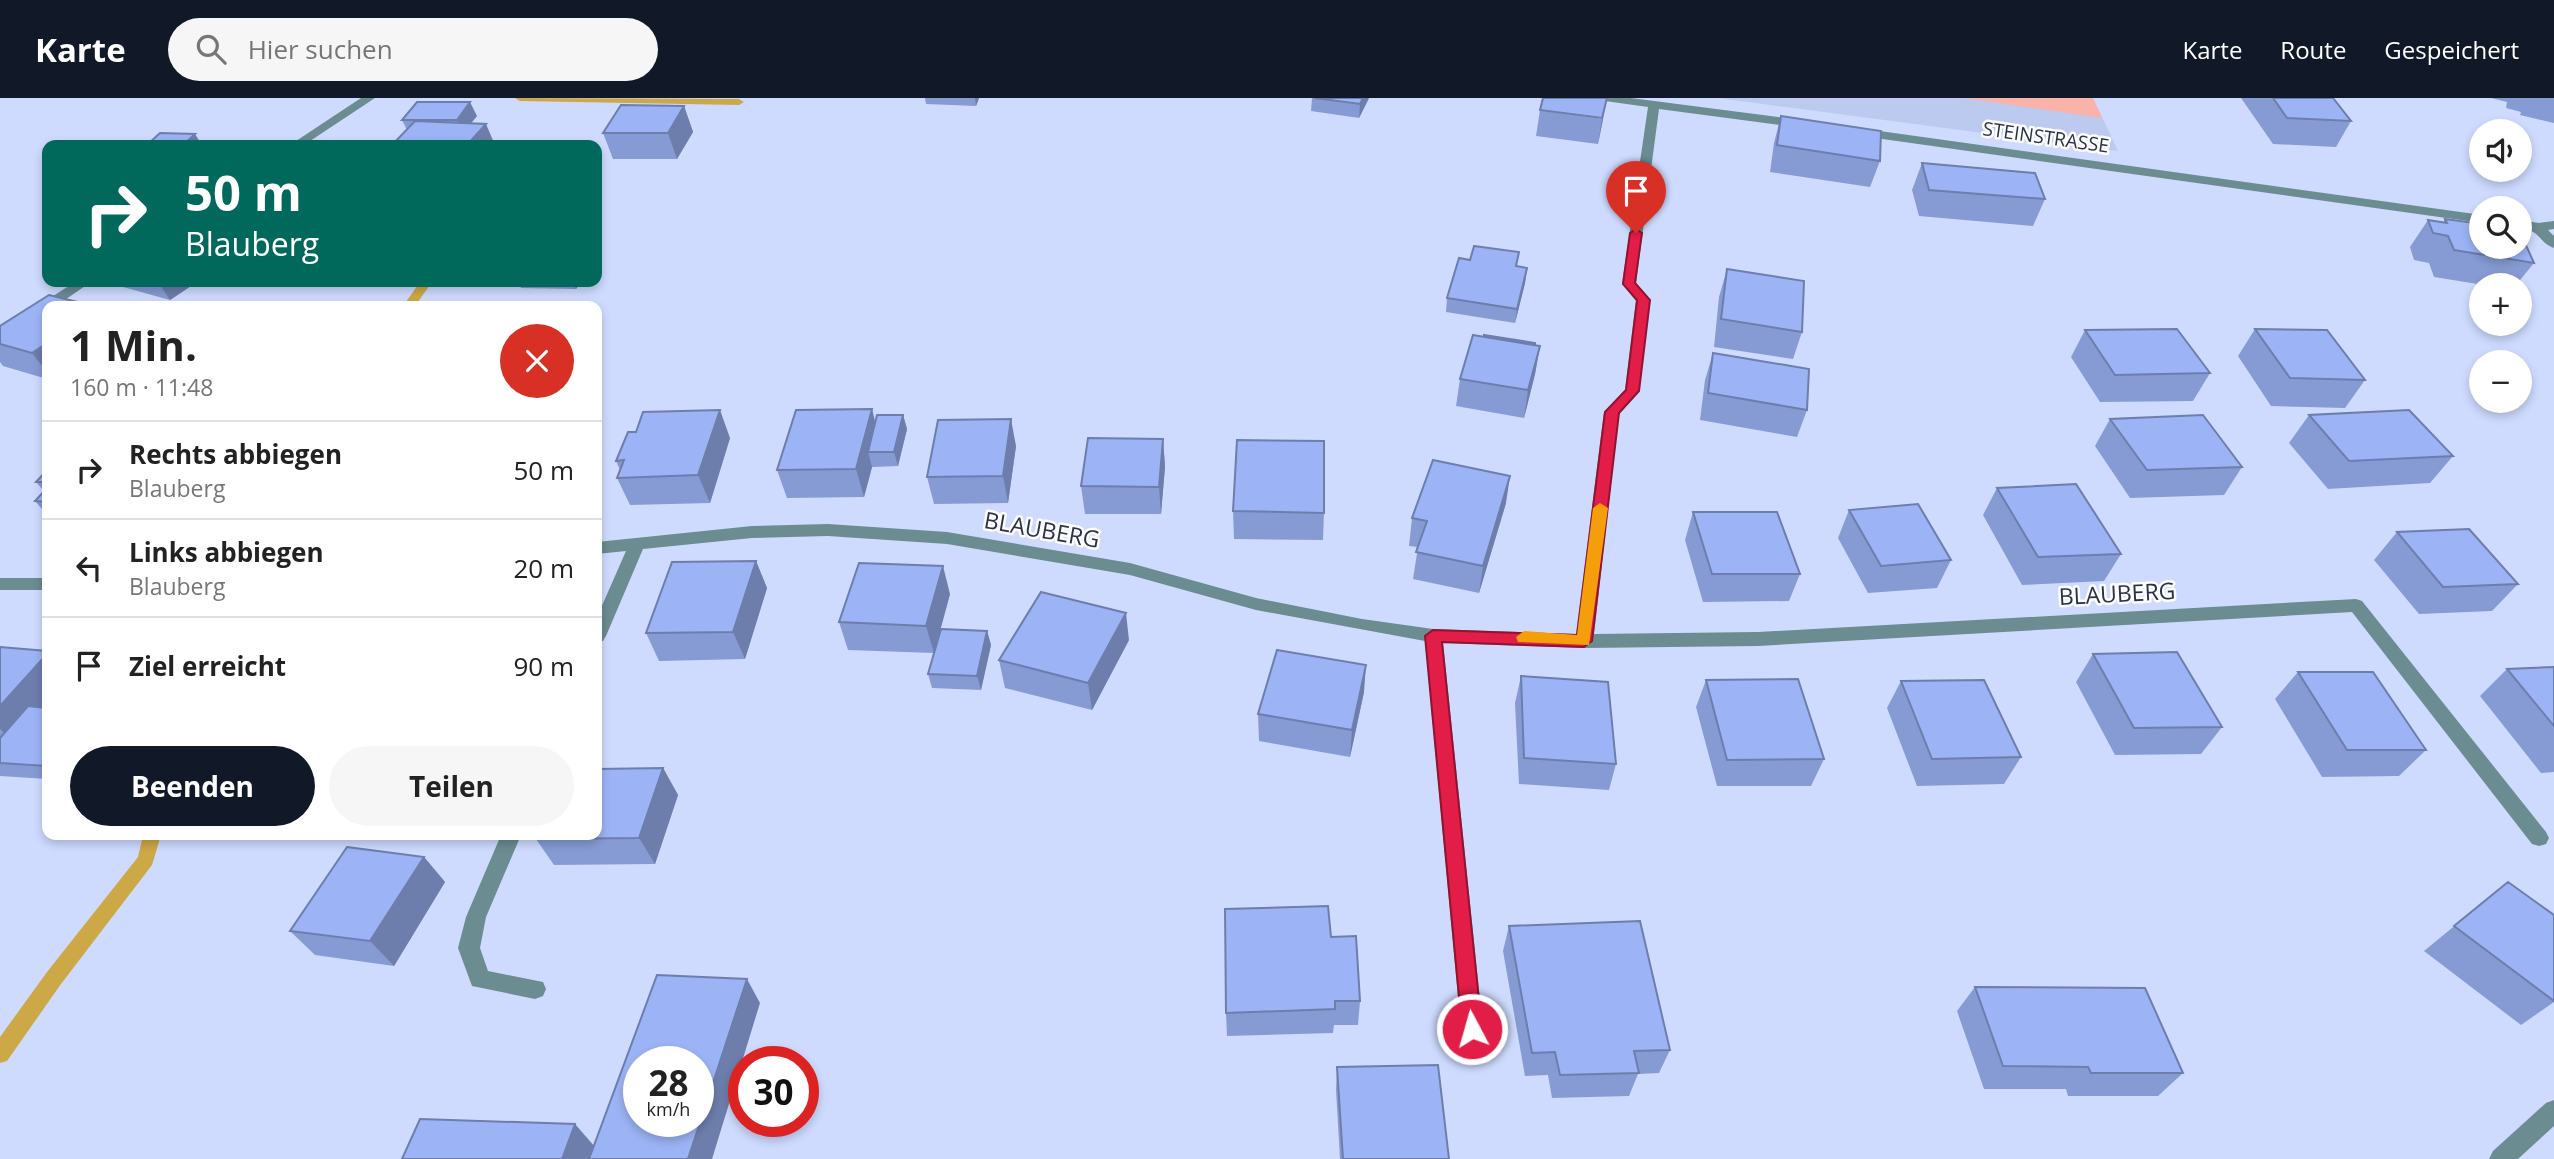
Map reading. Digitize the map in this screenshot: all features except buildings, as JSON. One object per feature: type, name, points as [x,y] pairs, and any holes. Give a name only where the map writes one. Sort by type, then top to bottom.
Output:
[{"type":"street","points":[[304,140],[369,98]]},
{"type":"street","points":[[1605,98],[1811,125]]},
{"type":"street","points":[[1584,641],[1612,412],[1632,391],[1643,300],[1629,284],[1654,105]]},
{"type":"street","name":"STEINSTRASSE","points":[[1838,129],[2469,217]]},
{"type":"street","points":[[2532,226],[2554,225]]},
{"type":"street","points":[[2539,227],[2554,244]]},
{"type":"street","points":[[54,301],[76,287]]},
{"type":"street","points":[[0,336],[42,309]]},
{"type":"street","name":"BLAUBERG","points":[[602,547],[752,532],[828,530],[947,538],[1130,569],[1256,604],[1433,636],[1584,641],[1758,639],[2356,605],[2539,838]]},
{"type":"street","points":[[602,624],[636,544]]},
{"type":"street","points":[[0,584],[42,584]]},
{"type":"street","points":[[1433,636],[1472,1029]]},
{"type":"street","points":[[509,840],[476,917],[469,948],[480,979],[535,989]]},
{"type":"street","points":[[2501,1159],[2554,1111]]},
{"type":"shaded area","points":[[1718,98],[2093,98],[2118,151]]},
{"type":"shaded area","points":[[1964,98],[2093,98],[2102,118]]},
{"type":"waterway","points":[[520,98],[739,102]]},
{"type":"waterway","points":[[413,301],[422,287]]},
{"type":"waterway","points":[[0,1054],[54,978],[146,860],[151,840]]},
{"type":"slow traffic","points":[[1524,637],[1584,641],[1600,508]]},
{"type":"route","points":[[1472,1029],[1433,636],[1584,641],[1612,412],[1632,391],[1643,300],[1629,284],[1636,233]]}]
